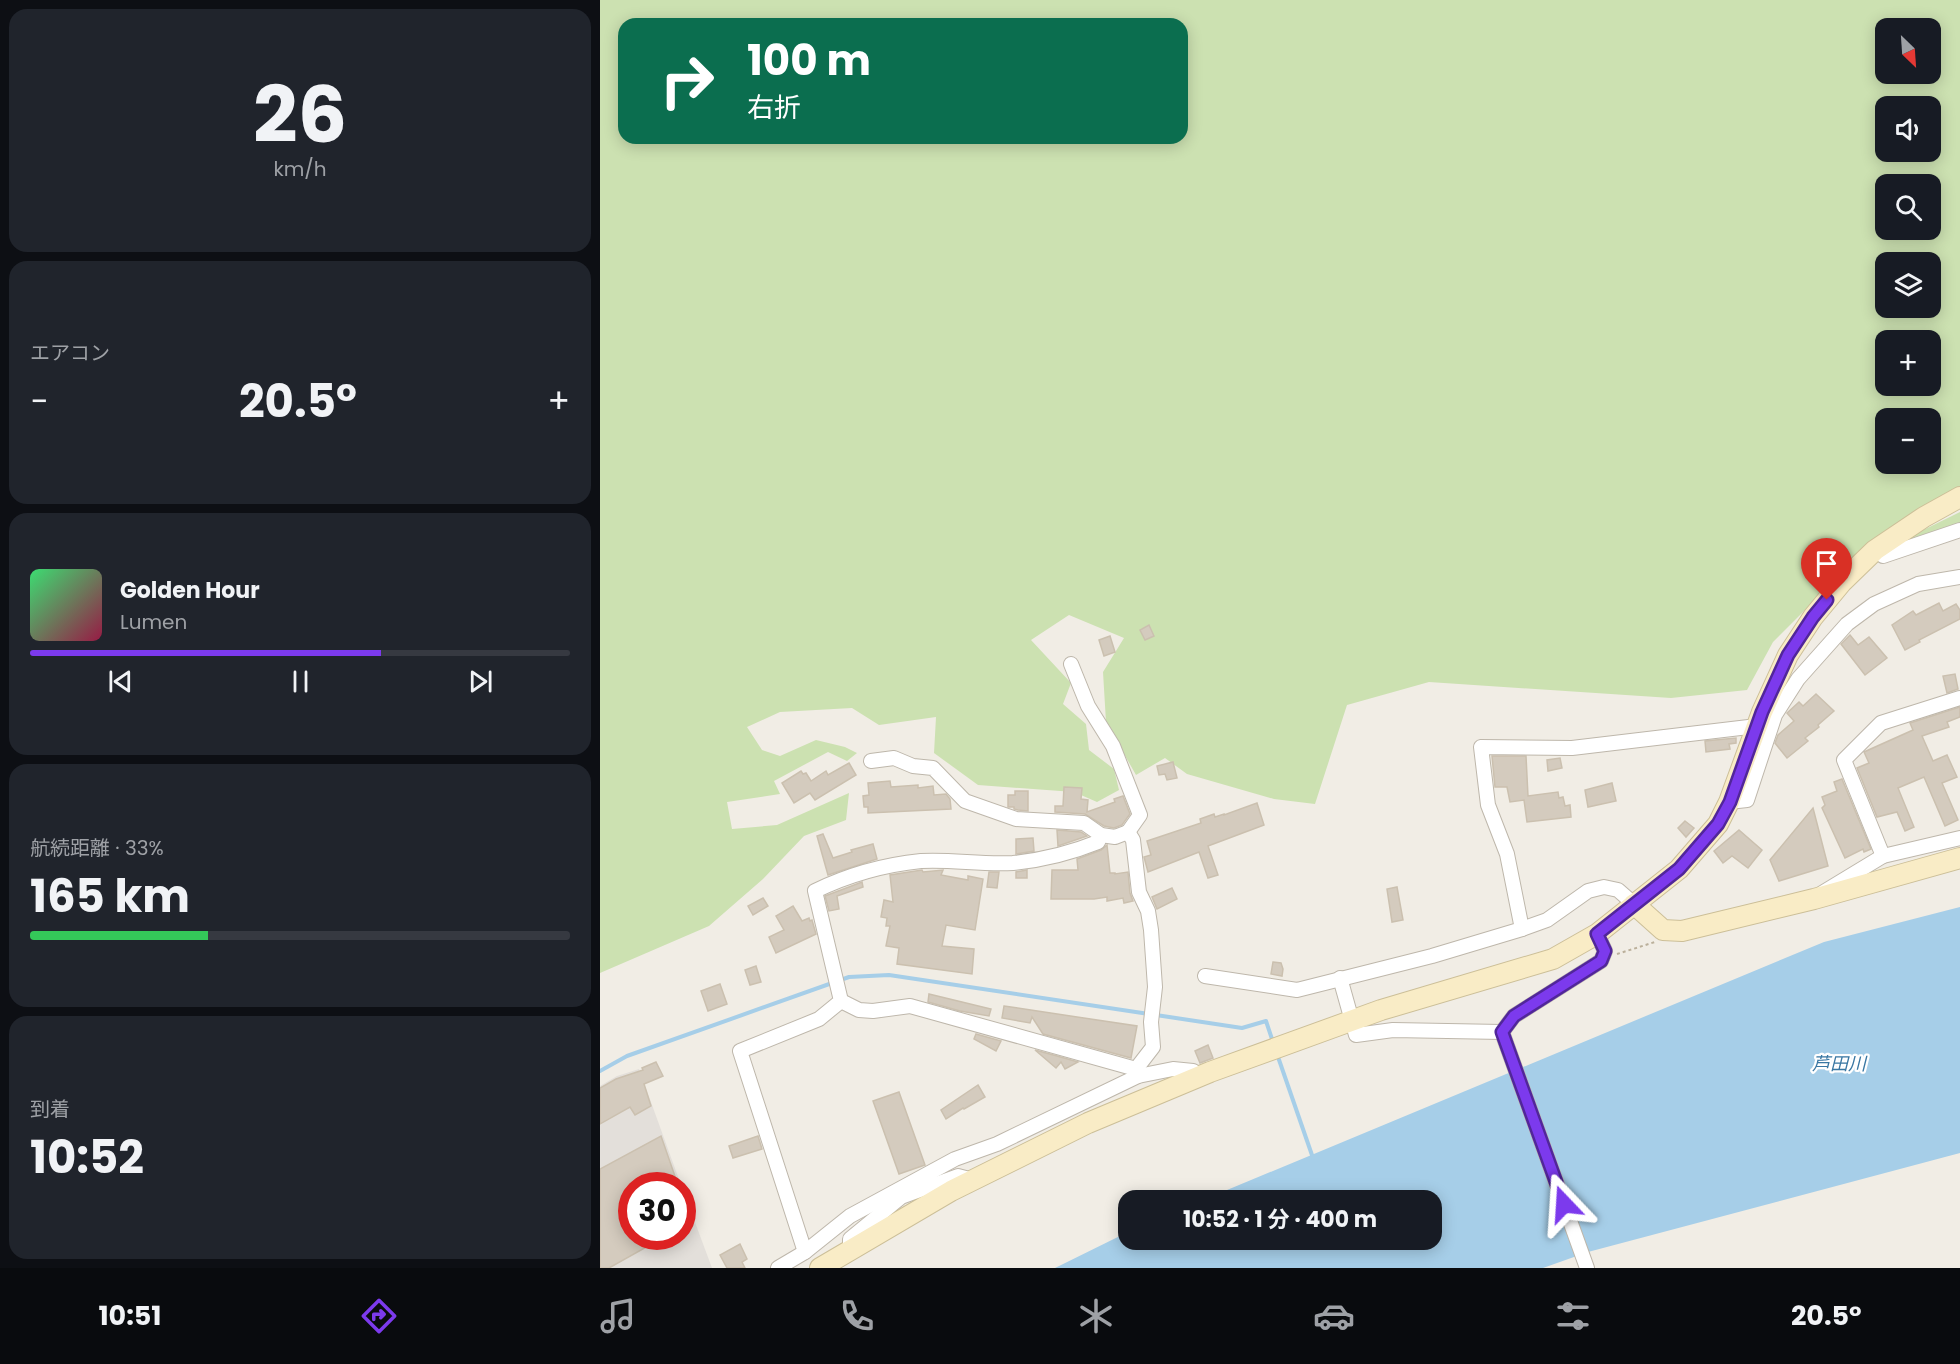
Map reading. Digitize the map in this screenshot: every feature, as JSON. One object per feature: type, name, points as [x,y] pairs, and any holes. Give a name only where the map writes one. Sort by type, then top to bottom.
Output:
[{"type":"street","points":[[820,1268],[973,1180],[1088,1123],[1196,1078],[1353,1020],[1553,959],[1597,934],[1679,869],[1718,824],[1730,802],[1756,726],[1788,655],[1813,617],[1842,582],[1875,550],[1924,517],[1960,497]]},
{"type":"street","points":[[1875,550],[1883,556],[1960,530]]},
{"type":"street","points":[[1730,802],[1747,800],[1775,715],[1798,679],[1846,624],[1874,604],[1918,584],[1960,577]]},
{"type":"street","points":[[871,761],[894,758],[913,766],[933,768],[964,801],[1016,819],[1084,823],[1101,835],[1115,837],[1128,832],[1140,815],[1113,746],[1088,706],[1071,664]]},
{"type":"street","points":[[1883,855],[1844,760],[1881,723],[1960,698]]},
{"type":"street","points":[[1522,929],[1507,854],[1488,805],[1481,747],[1572,748],[1756,726]]},
{"type":"street","points":[[850,1250],[850,1239],[900,1194],[955,1159],[997,1144],[1137,1072],[1153,1047],[1151,1022],[1155,987],[1148,911],[1139,892],[1133,840],[1128,832]]},
{"type":"street","points":[[1101,835],[1098,842],[1071,853],[1012,862],[922,861],[873,868],[843,877],[815,891],[839,995],[859,1010],[873,1011],[910,1006],[1137,1072],[1173,1069],[1193,1071],[1196,1078]]},
{"type":"street","points":[[1814,899],[1883,855],[1960,838]]},
{"type":"street","points":[[1204,976],[1297,990],[1432,956],[1522,929],[1547,920],[1588,891],[1604,886],[1618,890],[1663,930],[1682,931],[1814,899],[1960,858]]},
{"type":"street","points":[[1502,1032],[1514,1016],[1601,961],[1605,951],[1597,934]]},
{"type":"street","points":[[1340,978],[1356,1035],[1393,1030],[1502,1032]]},
{"type":"street","points":[[805,1251],[740,1051],[819,1019],[839,995]]},
{"type":"street","points":[[1502,1032],[1587,1268]]},
{"type":"street","points":[[778,1268],[805,1251],[850,1216],[900,1194],[958,1176],[973,1180]]},
{"type":"shaded area","points":[[639,1069],[676,1172],[618,1172],[618,1250],[696,1250],[696,1225],[712,1268],[600,1268],[600,1086],[617,1076]]},
{"type":"green space","points":[[600,0],[1960,0],[1960,490],[1879,536],[1773,642],[1747,690],[1671,698],[1429,682],[1347,705],[1315,804],[1274,799],[1187,774],[1165,758],[1136,775],[1106,722],[1103,672],[1124,638],[1069,615],[1031,640],[1071,683],[1063,704],[1086,724],[1089,750],[1114,769],[1119,790],[1097,802],[1074,792],[978,785],[934,753],[936,717],[879,725],[852,708],[780,712],[747,727],[762,750],[780,756],[816,740],[845,747],[857,753],[847,761],[828,752],[774,781],[780,794],[727,802],[732,829],[777,825],[849,793],[846,820],[804,836],[763,879],[709,926],[600,973]]},
{"type":"green space","points":[[1960,512],[1960,528],[1909,540],[1907,538]]},
{"type":"water","name":"芦田川","points":[[1960,907],[1960,1153],[1588,1252],[1543,1268],[1055,1268],[1118,1237],[1118,1250],[1442,1250],[1442,1190],[1227,1190],[1824,942]]},
{"type":"building","points":[[1939,603],[1943,611],[1956,604],[1960,610],[1960,619],[1919,640],[1920,642],[1905,650],[1892,625],[1913,611],[1916,615]]},
{"type":"building","points":[[1149,625],[1154,636],[1145,640],[1140,630]]},
{"type":"building","points":[[1850,635],[1858,645],[1869,637],[1887,658],[1865,675],[1841,644]]},
{"type":"building","points":[[1110,636],[1115,652],[1104,656],[1099,640]]},
{"type":"building","points":[[1955,674],[1958,689],[1947,693],[1943,676]]},
{"type":"building","points":[[1816,694],[1834,711],[1805,738],[1808,741],[1787,758],[1775,743],[1778,735],[1794,721],[1787,713],[1799,702],[1803,706]]},
{"type":"building","points":[[1960,707],[1960,717],[1947,722],[1949,727],[1922,736],[1933,761],[1947,755],[1957,777],[1942,783],[1958,820],[1945,826],[1924,777],[1898,788],[1914,827],[1905,831],[1897,812],[1877,817],[1857,768],[1869,763],[1864,752],[1913,730],[1910,723]]},
{"type":"building","points":[[1736,738],[1736,743],[1729,744],[1730,749],[1706,752],[1705,741]]},
{"type":"building","points":[[1492,756],[1526,756],[1528,796],[1558,792],[1559,798],[1563,797],[1565,806],[1570,805],[1571,817],[1527,822],[1524,800],[1510,802],[1507,787],[1495,787]]},
{"type":"building","points":[[1560,758],[1562,768],[1548,771],[1547,760]]},
{"type":"building","points":[[1173,762],[1177,778],[1167,780],[1165,774],[1159,775],[1157,766]]},
{"type":"building","points":[[849,763],[856,775],[815,800],[810,793],[794,803],[782,783],[801,771],[803,774],[806,773],[811,781],[826,771],[828,775]]},
{"type":"building","points":[[1842,779],[1871,849],[1864,852],[1863,849],[1845,858],[1822,808],[1825,805],[1822,797],[1837,791],[1834,782]]},
{"type":"building","points":[[890,781],[891,787],[933,786],[934,795],[946,794],[950,799],[951,809],[868,813],[868,807],[864,807],[863,796],[869,795],[868,783]]},
{"type":"building","points":[[1612,783],[1616,801],[1588,807],[1585,790]]},
{"type":"building","points":[[1064,787],[1082,788],[1081,799],[1088,800],[1087,812],[1115,802],[1114,799],[1123,796],[1130,814],[1122,825],[1114,828],[1104,826],[1085,814],[1055,812],[1055,806],[1063,806]]},
{"type":"building","points":[[1015,791],[1028,791],[1028,811],[1008,807],[1008,795],[1015,795]]},
{"type":"building","points":[[1257,803],[1264,825],[1208,846],[1218,875],[1208,878],[1199,852],[1148,872],[1144,857],[1151,855],[1147,841],[1201,823],[1200,819],[1214,814],[1215,817],[1224,815]]},
{"type":"building","points":[[1813,808],[1828,866],[1779,881],[1770,860]]},
{"type":"building","points":[[1685,821],[1694,828],[1686,837],[1678,828]]},
{"type":"building","points":[[1057,830],[1081,832],[1087,836],[1058,846]]},
{"type":"building","points":[[1739,830],[1762,850],[1748,868],[1732,856],[1723,863],[1714,851]]},
{"type":"building","points":[[823,834],[833,858],[873,844],[877,859],[828,875],[817,836]]},
{"type":"building","points":[[1033,838],[1034,851],[1016,854],[1016,839]]},
{"type":"building","points":[[1107,845],[1110,873],[1128,872],[1133,901],[1124,903],[1123,898],[1107,901],[1107,897],[1051,899],[1052,870],[1078,870],[1077,859],[1101,850]]},
{"type":"building","points":[[922,870],[923,872],[943,870],[941,875],[968,880],[968,876],[983,879],[975,930],[946,925],[942,946],[974,949],[972,974],[897,964],[899,948],[886,946],[890,926],[886,926],[887,918],[881,917],[884,900],[893,902],[890,875]]},
{"type":"building","points":[[1027,870],[1027,878],[1016,878],[1016,872]]},
{"type":"building","points":[[989,872],[999,872],[997,888],[987,887]]},
{"type":"building","points":[[862,882],[863,887],[837,896],[839,909],[829,911],[825,896]]},
{"type":"building","points":[[1397,887],[1403,920],[1392,922],[1387,889]]},
{"type":"building","points":[[1172,888],[1177,899],[1157,909],[1152,897]]},
{"type":"building","points":[[763,898],[768,906],[753,915],[748,906]]},
{"type":"building","points":[[793,906],[802,921],[809,918],[810,921],[812,920],[816,934],[776,953],[769,937],[784,930],[776,916]]},
{"type":"building","points":[[1273,962],[1281,963],[1282,976],[1271,974]]},
{"type":"building","points":[[756,966],[761,982],[750,985],[745,970]]},
{"type":"building","points":[[720,984],[727,1004],[708,1011],[701,991]]},
{"type":"building","points":[[929,994],[991,1009],[989,1016],[928,1002]]},
{"type":"building","points":[[1004,1006],[1137,1026],[1131,1058],[1043,1034],[1032,1017],[1030,1023],[1002,1018]]},
{"type":"building","points":[[976,1034],[1001,1041],[996,1051],[974,1039]]},
{"type":"building","points":[[1208,1045],[1213,1058],[1200,1063],[1195,1051]]},
{"type":"building","points":[[1035,1050],[1078,1062],[1065,1069],[1061,1062],[1056,1068]]},
{"type":"building","points":[[656,1062],[663,1076],[644,1084],[651,1106],[635,1115],[630,1107],[600,1124],[600,1088]]},
{"type":"building","points":[[978,1085],[985,1097],[946,1119],[941,1110]]},
{"type":"building","points":[[899,1092],[925,1165],[899,1174],[873,1101]]},
{"type":"building","points":[[661,1136],[673,1172],[618,1172],[618,1250],[641,1250],[609,1268],[600,1268],[600,1169]]},
{"type":"building","points":[[758,1136],[762,1149],[733,1158],[729,1146]]},
{"type":"building","points":[[740,1244],[747,1259],[742,1262],[745,1268],[727,1268],[720,1255]]},
{"type":"waterway","points":[[600,1071],[627,1056],[849,977],[889,975],[1149,1014]]},
{"type":"waterway","points":[[1156,1015],[1242,1028],[1266,1021],[1273,1042]]},
{"type":"waterway","points":[[1277,1054],[1313,1158]]},
{"type":"route","points":[[1564,1204],[1502,1032],[1514,1016],[1601,961],[1605,951],[1597,934],[1679,869],[1718,824],[1730,802],[1762,712],[1788,655],[1827,600]]}]
